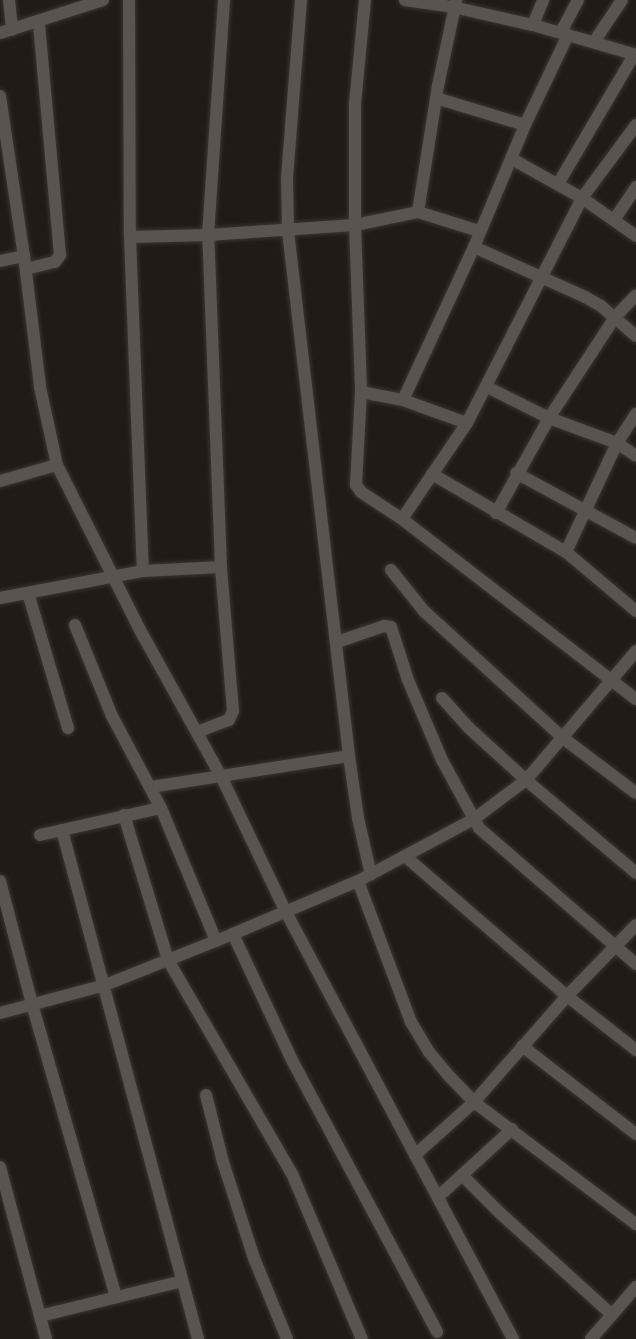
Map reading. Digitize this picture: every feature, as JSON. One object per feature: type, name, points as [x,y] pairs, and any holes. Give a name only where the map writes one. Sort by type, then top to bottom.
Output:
[{"type":"street","points":[[9,0],[6,32],[39,23],[85,2],[103,0]]},
{"type":"street","points":[[129,0],[130,237],[143,572]]},
{"type":"street","points":[[197,732],[229,720],[232,716],[221,567],[208,235],[224,0]]},
{"type":"street","points":[[301,0],[287,178],[288,231],[338,642],[349,756],[358,818],[371,874]]},
{"type":"street","points":[[365,0],[354,103],[355,225],[361,392],[356,485],[361,492],[402,519],[636,699]]},
{"type":"street","points":[[405,0],[455,3],[635,55],[558,184]]},
{"type":"street","points":[[533,25],[543,0]]},
{"type":"street","points":[[403,400],[474,248],[479,231],[512,159],[578,0]]},
{"type":"street","points":[[594,42],[622,0]]},
{"type":"street","points":[[417,212],[455,3]]},
{"type":"street","points":[[0,261],[55,262],[60,255],[39,23]]},
{"type":"street","points":[[0,96],[25,262],[40,387],[57,465],[114,577],[221,776],[286,912],[513,1339]]},
{"type":"street","points":[[436,98],[525,125]]},
{"type":"street","points":[[402,519],[467,423],[487,387],[539,278],[582,198],[636,125]]},
{"type":"street","points":[[512,159],[582,198],[636,236]]},
{"type":"street","points":[[614,220],[636,187]]},
{"type":"street","points":[[130,237],[288,231],[355,225],[417,212],[479,231]]},
{"type":"street","points":[[474,248],[585,297],[615,317],[636,336]]},
{"type":"street","points":[[496,513],[516,473],[549,418],[615,317],[636,295]]},
{"type":"street","points":[[487,387],[549,418],[617,443],[636,456]]},
{"type":"street","points":[[361,392],[403,400],[467,423]]},
{"type":"street","points":[[566,552],[617,443],[636,414]]},
{"type":"street","points":[[0,481],[57,465]]},
{"type":"street","points":[[516,473],[636,538]]},
{"type":"street","points":[[432,474],[566,552],[636,611]]},
{"type":"street","points":[[0,598],[143,572],[221,567]]},
{"type":"street","points":[[392,570],[424,611],[563,738],[636,793]]},
{"type":"street","points":[[28,593],[68,728]]},
{"type":"street","points":[[75,625],[112,716],[161,808],[216,941]]},
{"type":"street","points":[[338,642],[384,626],[391,627],[408,680],[442,760],[474,819],[486,836],[636,964]]},
{"type":"street","points":[[0,1013],[105,985],[216,941],[358,882],[474,819],[526,780],[636,651]]},
{"type":"street","points":[[442,698],[469,728],[526,780],[636,873]]},
{"type":"street","points":[[151,788],[349,756]]},
{"type":"street","points":[[40,835],[161,808]]},
{"type":"street","points":[[124,815],[168,960],[293,1176],[362,1339]]},
{"type":"street","points":[[62,830],[198,1339]]},
{"type":"street","points":[[406,857],[567,996],[636,1050]]},
{"type":"street","points":[[0,881],[32,1004],[116,1297]]},
{"type":"street","points":[[358,882],[411,1022],[436,1060],[474,1102],[636,1224]]},
{"type":"street","points":[[415,1155],[474,1102],[567,996],[636,925]]},
{"type":"street","points":[[233,934],[293,1062],[437,1332]]},
{"type":"street","points":[[522,1046],[636,1134]]},
{"type":"street","points":[[206,1095],[223,1162],[254,1258],[286,1339]]},
{"type":"street","points":[[439,1196],[512,1129]]},
{"type":"street","points":[[0,1167],[46,1339]]},
{"type":"street","points":[[462,1175],[500,1213],[612,1315]]},
{"type":"street","points":[[40,1316],[182,1281]]},
{"type":"street","points":[[591,1339],[634,1293]]}]
